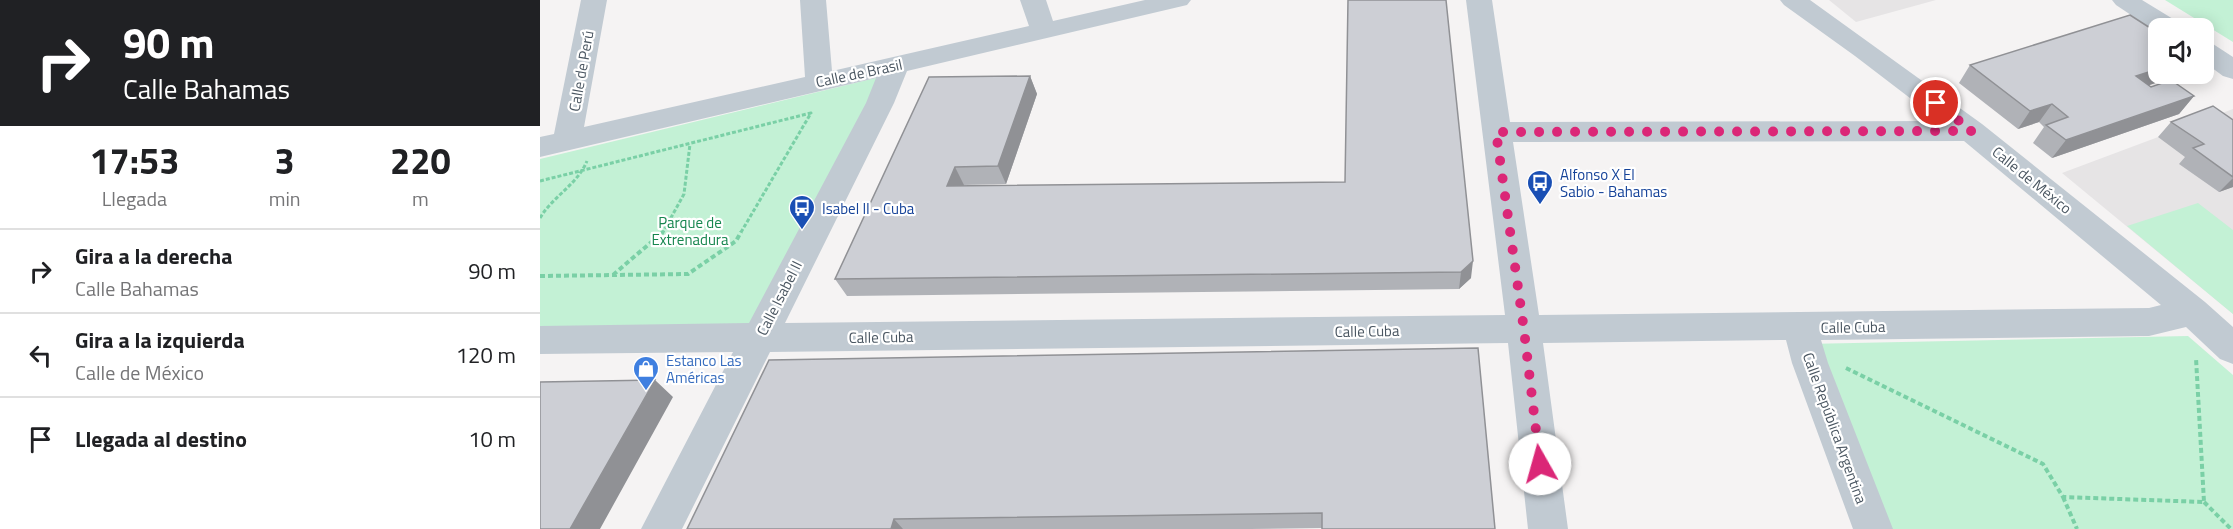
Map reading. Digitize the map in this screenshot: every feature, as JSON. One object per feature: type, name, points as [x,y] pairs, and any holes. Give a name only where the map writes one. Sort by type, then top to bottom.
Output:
[{"type":"street","name":"Calle de Perú","points":[[580,139],[594,0]]},
{"type":"street","points":[[813,0],[819,82]]},
{"type":"street","points":[[1033,0],[1043,30]]},
{"type":"street","name":"Calle de Brasil","points":[[540,147],[1178,0]]},
{"type":"street","points":[[1479,0],[1524,330],[1548,529]]},
{"type":"street","name":"Calle de México","points":[[1793,0],[1845,34],[1972,131],[2193,312],[2233,349]]},
{"type":"street","points":[[2125,0],[2153,18]]},
{"type":"street","points":[[2214,58],[2233,70]]},
{"type":"street","name":"Calle Isabel II","points":[[660,529],[880,103],[895,66]]},
{"type":"street","points":[[1496,132],[1972,131]]},
{"type":"street","name":"Calle Cuba","points":[[540,340],[1524,330],[1803,338],[2149,322],[2193,312]]},
{"type":"street","name":"Calle República Argentina","points":[[1803,338],[1873,529]]},
{"type":"path","points":[[540,181],[811,113],[736,241],[687,274],[540,276]]},
{"type":"path","points":[[580,139],[585,170]]},
{"type":"path","points":[[612,275],[661,235],[684,194],[690,144]]},
{"type":"path","points":[[540,218],[545,206],[585,170]]},
{"type":"path","points":[[2193,312],[2204,502]]},
{"type":"path","points":[[1803,338],[2043,464],[2063,496],[2077,529]]},
{"type":"path","points":[[2063,496],[2204,502],[2232,529]]},
{"type":"shaded area","points":[[1829,0],[1936,0],[1856,22]]},
{"type":"shaded area","points":[[2233,109],[2233,314],[2062,173]]},
{"type":"green space","points":[[2165,0],[2233,0],[2233,42],[2214,30],[2214,18],[2194,18]]},
{"type":"green space","name":"Parque de Extrenadura","points":[[888,75],[756,334],[540,337],[540,159]]},
{"type":"green space","points":[[2198,203],[2233,230],[2233,314],[2127,226]]},
{"type":"green space","points":[[2188,336],[2233,375],[2233,529],[1880,529],[1806,344]]},
{"type":"building","points":[[1348,0],[1446,0],[1473,261],[1461,272],[835,279],[929,77],[1030,76],[998,166],[955,167],[947,186],[1345,182]]},
{"type":"building","points":[[2130,15],[2148,27],[2148,72],[2136,76],[2151,87],[2160,84],[2177,84],[2194,96],[2066,140],[2046,125],[2068,117],[2052,104],[2030,111],[1970,65]]},
{"type":"building","points":[[2213,106],[2233,120],[2233,177],[2193,148],[2204,144],[2171,122]]},
{"type":"building","points":[[1478,348],[1495,529],[1322,529],[1322,513],[894,519],[891,529],[687,529],[769,360]]},
{"type":"building","points":[[655,380],[570,529],[540,529],[540,382]]},
{"type":"place","name":"Alfonso X El Sabio - Bahamas","points":[[1540,206]]},
{"type":"place","name":"Isabel II - Cuba","points":[[802,231]]},
{"type":"place","name":"Estanco Las Américas","points":[[646,392]]},
{"type":"route","points":[[1540,464],[1496,132],[1972,131],[1936,103]]}]
